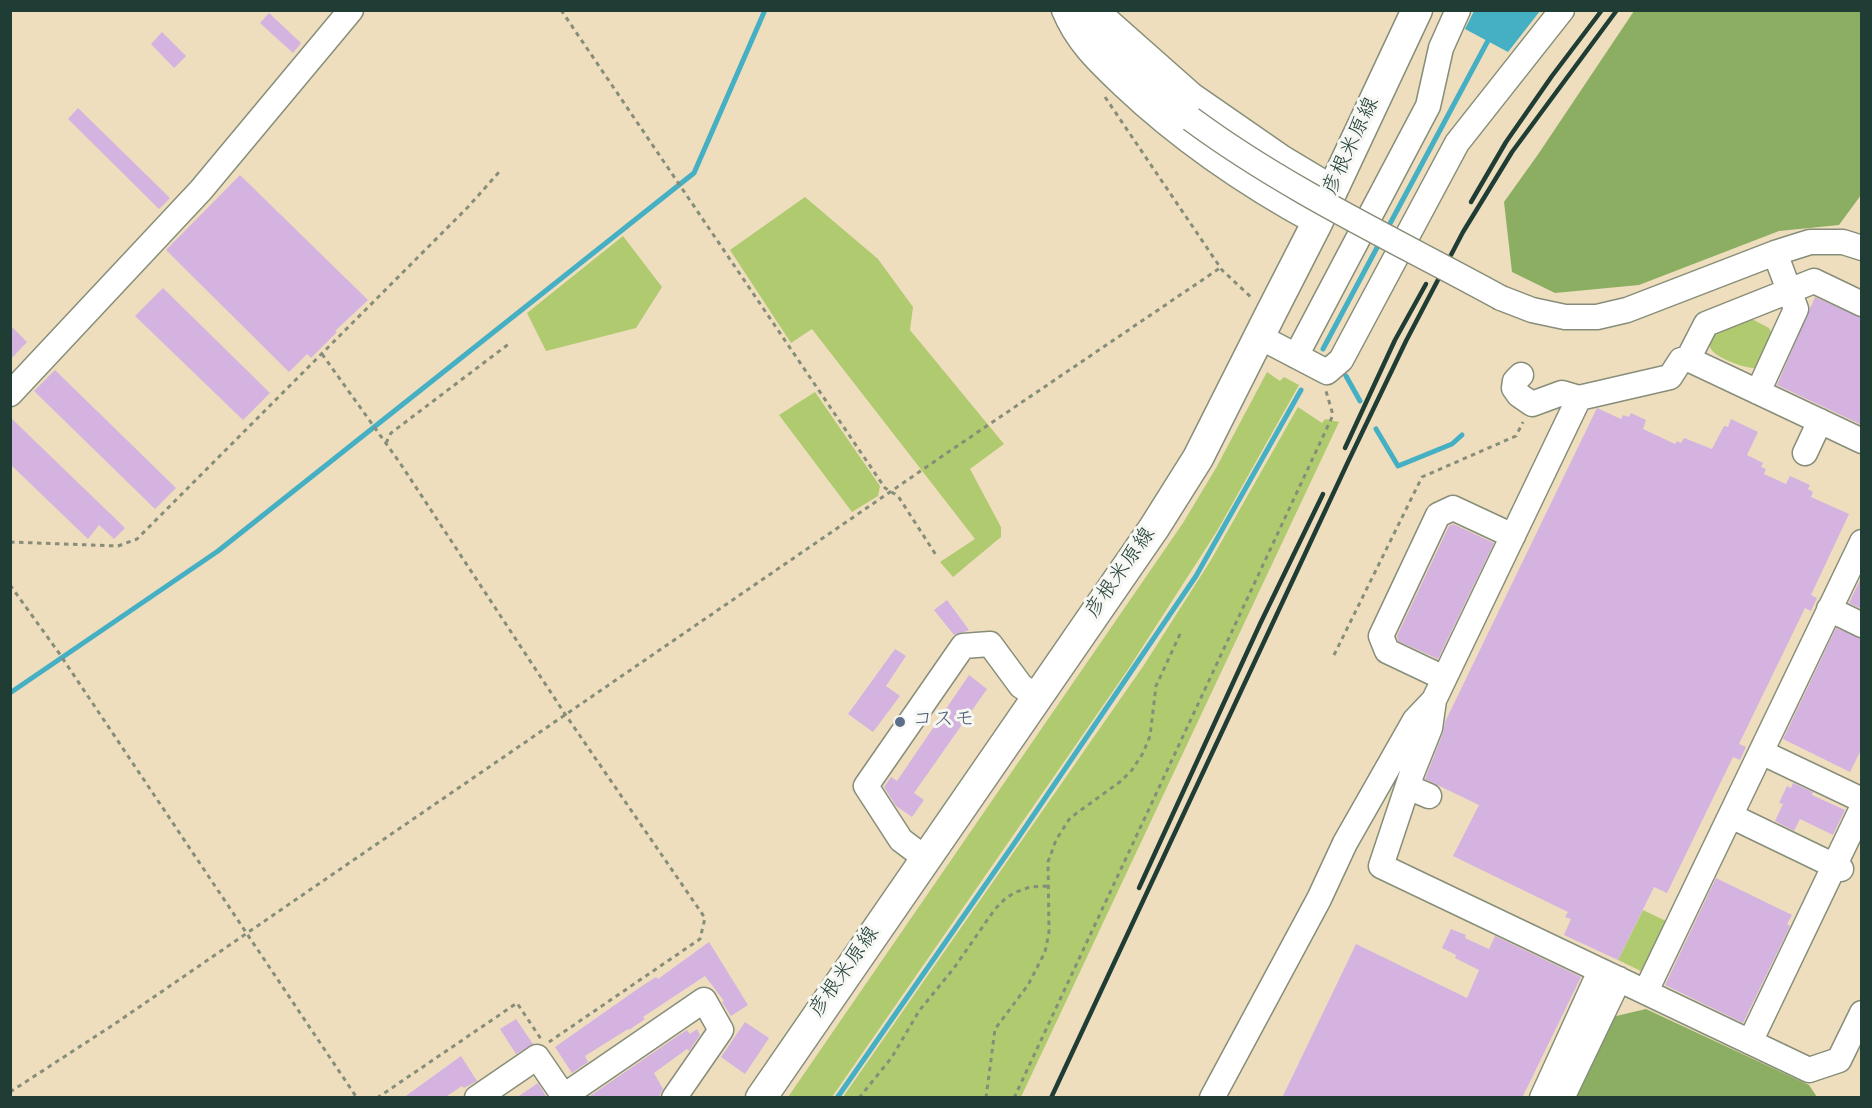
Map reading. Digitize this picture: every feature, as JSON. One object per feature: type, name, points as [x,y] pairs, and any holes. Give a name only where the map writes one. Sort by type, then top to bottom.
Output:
[{"type":"main road","name":"彦根米原線","points":[[761,1098],[1154,528],[1198,458],[1317,223],[1417,10]]},
{"type":"street","points":[[10,394],[201,190],[351,10]]},
{"type":"street","points":[[1064,10],[1080,41],[1160,119],[1223,165],[1317,223]]},
{"type":"street","points":[[1080,10],[1102,38],[1163,96],[1191,119],[1244,156],[1286,182],[1501,298],[1532,310],[1565,317],[1597,317],[1638,306],[1775,253],[1810,242],[1843,242],[1862,248]]},
{"type":"street","points":[[1096,10],[1192,95],[1282,158],[1333,188]]},
{"type":"street","points":[[1296,356],[1428,106],[1441,48],[1458,10]]},
{"type":"street","points":[[1266,324],[1296,356],[1327,372],[1341,360],[1457,143],[1562,10]]},
{"type":"street","points":[[1758,392],[1796,309],[1775,253]]},
{"type":"street","points":[[1688,359],[1706,324],[1814,281],[1862,304]]},
{"type":"street","points":[[1521,375],[1515,381],[1514,388],[1519,395],[1532,404],[1562,393],[1579,398],[1670,377],[1681,360],[1688,359],[1862,441]]},
{"type":"street","points":[[1579,398],[1434,700],[1431,728],[1412,773],[1419,791],[1381,866],[1809,1070],[1839,1060],[1862,1013]]},
{"type":"street","points":[[1805,453],[1820,421]]},
{"type":"street","points":[[1444,678],[1387,651],[1381,636],[1438,514],[1453,508],[1513,536]]},
{"type":"street","points":[[1646,991],[1862,542]]},
{"type":"street","points":[[1829,609],[1862,625]]},
{"type":"street","points":[[925,858],[902,840],[866,786],[963,646],[990,644],[1021,686],[1037,697]]},
{"type":"street","points":[[1212,1098],[1319,899],[1345,843],[1415,720],[1434,700]]},
{"type":"street","points":[[1761,752],[1862,800]]},
{"type":"street","points":[[1750,1042],[1838,867],[1862,808]]},
{"type":"street","points":[[1731,816],[1838,867]]},
{"type":"street","points":[[1542,1098],[1610,975]]},
{"type":"street","points":[[1562,1098],[1610,975]]},
{"type":"street","points":[[477,1098],[537,1057],[564,1097],[704,1000],[721,1030],[674,1098]]},
{"type":"path","points":[[561,10],[885,488],[898,496],[936,555]]},
{"type":"path","points":[[1105,97],[1220,268],[1257,302],[1266,324]]},
{"type":"path","points":[[10,542],[118,546],[137,539],[468,207],[500,171]]},
{"type":"path","points":[[10,1092],[113,1025],[1220,268]]},
{"type":"path","points":[[386,443],[391,433],[510,343]]},
{"type":"path","points":[[322,354],[379,432],[565,714],[705,918],[700,939],[545,1045],[517,1003],[377,1098]]},
{"type":"path","points":[[1014,1098],[1333,415],[1325,387]]},
{"type":"path","points":[[10,585],[59,653],[357,1098]]},
{"type":"path","points":[[986,1098],[995,1029],[1028,985],[1045,952],[1049,932],[1050,853],[1070,819],[1121,781],[1132,770],[1143,753],[1150,736],[1156,686],[1181,632]]},
{"type":"path","points":[[859,1098],[892,1057],[919,1011],[954,968],[995,909],[1016,892],[1030,887],[1048,886]]},
{"type":"green space","points":[[1634,11],[1861,11],[1861,195],[1839,225],[1779,231],[1639,285],[1555,293],[1512,272],[1504,202]]},
{"type":"green space","points":[[805,197],[878,259],[913,307],[910,330],[1004,444],[970,469],[1001,527],[1001,537],[953,577],[940,562],[975,539],[812,329],[791,343],[730,250]]},
{"type":"green space","points":[[623,236],[662,287],[636,328],[546,351],[527,313]]},
{"type":"green space","points":[[1748,317],[1769,328],[1774,338],[1756,368],[1739,365],[1719,356],[1711,349],[1708,339],[1713,331]]},
{"type":"green space","points":[[1267,372],[1280,381],[1284,377],[1299,385],[1217,531],[1129,668],[832,1097],[788,1097],[1183,523],[1216,468]]},
{"type":"green space","points":[[815,392],[880,486],[878,496],[852,512],[779,415]]},
{"type":"green space","points":[[1298,407],[1322,423],[1325,419],[1339,422],[1021,1097],[843,1097],[1144,665],[1211,560]]},
{"type":"green space","points":[[1643,910],[1666,921],[1643,972],[1618,960]]},
{"type":"green space","points":[[1646,1009],[1809,1085],[1817,1097],[1574,1098],[1612,1017]]},
{"type":"water","points":[[1474,10],[1540,11],[1508,52],[1465,29]]},
{"type":"building","points":[[269,13],[301,43],[293,53],[260,23]]},
{"type":"building","points":[[162,32],[186,56],[174,68],[151,44]]},
{"type":"building","points":[[78,108],[170,198],[159,209],[68,119]]},
{"type":"building","points":[[240,175],[368,300],[335,331],[337,332],[311,358],[307,354],[289,372],[166,250]]},
{"type":"building","points":[[163,288],[270,393],[243,420],[135,316]]},
{"type":"building","points":[[1815,297],[1862,318],[1862,425],[1777,385]]},
{"type":"building","points":[[10,325],[27,342],[10,360]]},
{"type":"building","points":[[55,370],[176,488],[155,509],[34,391]]},
{"type":"building","points":[[1597,408],[1621,419],[1623,415],[1629,417],[1631,413],[1646,420],[1643,429],[1675,444],[1677,441],[1681,443],[1684,438],[1712,449],[1724,426],[1728,427],[1731,419],[1758,432],[1747,455],[1763,463],[1761,467],[1766,469],[1764,474],[1786,484],[1790,476],[1810,485],[1808,489],[1813,492],[1811,497],[1849,514],[1811,595],[1817,598],[1811,611],[1805,608],[1739,744],[1746,747],[1740,760],[1733,757],[1667,893],[1654,887],[1618,960],[1564,935],[1571,919],[1565,917],[1568,912],[1453,856],[1479,805],[1425,779],[1445,722]]},
{"type":"building","points":[[10,417],[125,528],[114,539],[99,525],[88,539],[10,464]]},
{"type":"building","points":[[1453,524],[1494,543],[1438,659],[1398,641],[1397,636],[1449,526]]},
{"type":"building","points":[[1862,576],[1862,609],[1849,603]]},
{"type":"building","points":[[947,600],[969,630],[954,635],[934,610]]},
{"type":"building","points":[[1836,628],[1862,639],[1862,748],[1850,772],[1783,739]]},
{"type":"building","points":[[895,649],[906,656],[886,686],[900,696],[873,732],[848,714]]},
{"type":"building","points":[[969,675],[987,689],[914,793],[924,800],[912,817],[896,806],[884,787],[891,777],[897,781]]},
{"type":"building","points":[[1793,783],[1813,792],[1812,795],[1845,810],[1833,835],[1800,819],[1794,831],[1775,821],[1783,804],[1779,803],[1787,786],[1791,788]]},
{"type":"building","points":[[1716,878],[1792,915],[1787,924],[1790,926],[1743,1023],[1665,985]]},
{"type":"building","points":[[1451,929],[1489,949],[1495,936],[1581,977],[1522,1098],[1282,1098],[1356,944],[1467,998],[1479,970],[1455,958],[1456,955],[1442,948]]},
{"type":"building","points":[[709,942],[748,1005],[731,1016],[722,1002],[724,1001],[705,976],[643,1017],[645,1019],[629,1030],[585,1056],[588,1062],[572,1073],[555,1047],[639,988],[656,977],[658,979]]},
{"type":"building","points":[[516,1019],[533,1044],[516,1054],[500,1029]]},
{"type":"building","points":[[745,1022],[769,1038],[745,1074],[721,1057]]},
{"type":"building","points":[[697,1029],[700,1035],[689,1051],[687,1049],[654,1073],[663,1089],[658,1098],[587,1098],[679,1035],[687,1030],[690,1034]]},
{"type":"building","points":[[461,1056],[477,1081],[464,1088],[462,1086],[444,1098],[403,1098]]},
{"type":"building","points":[[538,1083],[547,1098],[516,1098]]},
{"type":"waterway","points":[[10,693],[218,551],[694,173],[765,10]]},
{"type":"waterway","points":[[1386,231],[1491,35]]},
{"type":"waterway","points":[[1323,349],[1380,242]]},
{"type":"waterway","points":[[1346,376],[1360,401]]},
{"type":"waterway","points":[[837,1098],[1018,838],[1196,576],[1301,390]]},
{"type":"waterway","points":[[1376,429],[1398,466],[1452,444],[1462,435]]},
{"type":"railway","points":[[1471,202],[1506,142],[1602,10]]},
{"type":"railway","points":[[1051,1098],[1406,341],[1463,232],[1512,152],[1617,10]]},
{"type":"railway","points":[[1345,448],[1395,340],[1426,284]]},
{"type":"railway","points":[[1139,888],[1260,624],[1323,494]]},
{"type":"place","name":"コスモ","points":[[900,722]]}]
